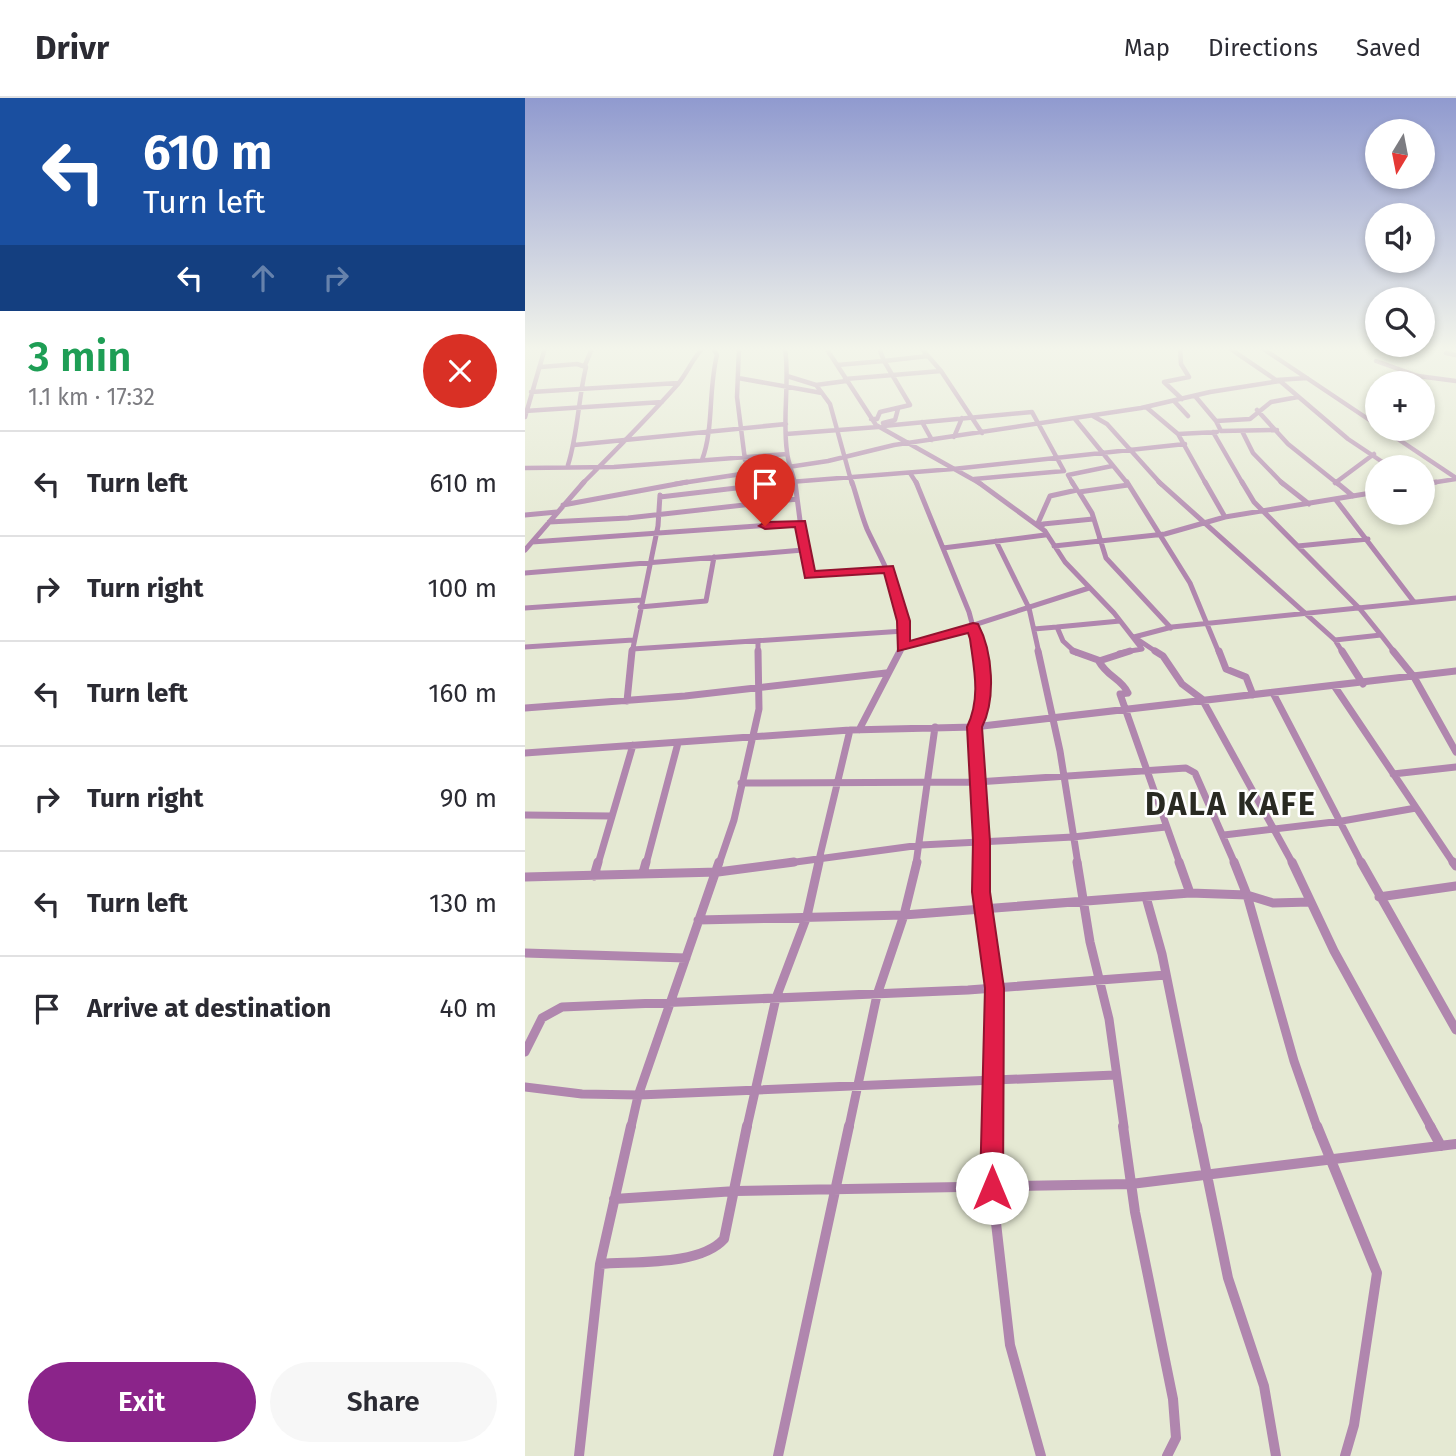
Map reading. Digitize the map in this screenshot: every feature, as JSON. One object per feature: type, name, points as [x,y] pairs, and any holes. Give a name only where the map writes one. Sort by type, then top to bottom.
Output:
[{"type":"street","points":[[568,465],[579,411]]},
{"type":"street","points":[[525,550],[563,505],[654,411]]},
{"type":"street","points":[[702,460],[708,444],[708,411]]},
{"type":"street","points":[[739,411],[745,460]]},
{"type":"street","points":[[786,411],[787,454],[792,466],[803,550],[810,576],[889,569]]},
{"type":"street","points":[[600,1264],[690,1257],[714,1250],[724,1239],[736,1191],[753,1089],[776,998],[807,916],[836,781],[855,730],[885,673],[902,648],[904,631],[889,569],[867,529],[843,457],[831,411]]},
{"type":"street","points":[[866,411],[878,427],[912,443],[974,479],[1045,533],[1142,649],[1117,653],[1099,661],[1079,657],[1060,637],[1057,628]]},
{"type":"street","points":[[871,419],[877,419],[880,412],[884,411]]},
{"type":"street","points":[[887,426],[883,423],[895,420],[897,411]]},
{"type":"street","points":[[966,411],[982,433]]},
{"type":"street","points":[[563,505],[912,443],[1117,411]]},
{"type":"street","points":[[1151,411],[1178,434],[1185,444],[1201,480],[1225,517]]},
{"type":"street","points":[[1184,411],[1188,416]]},
{"type":"street","points":[[1208,411],[1221,431]]},
{"type":"street","points":[[1216,421],[1249,419],[1256,411]]},
{"type":"street","points":[[1258,411],[1288,444],[1353,496]]},
{"type":"street","points":[[1315,411],[1348,439],[1374,454],[1335,483]]},
{"type":"street","points":[[871,419],[887,426],[1032,412],[1059,457],[1064,471],[974,479]]},
{"type":"street","points":[[1093,415],[1107,424],[1128,450],[1204,524],[1335,640],[1363,684]]},
{"type":"street","points":[[954,437],[962,418]]},
{"type":"street","points":[[1075,419],[1165,534],[1208,624],[1226,669],[1247,677],[1253,695]]},
{"type":"street","points":[[922,422],[932,440]]},
{"type":"street","points":[[574,445],[707,434],[786,424]]},
{"type":"street","points":[[786,434],[878,427]]},
{"type":"street","points":[[1178,434],[1277,430]]},
{"type":"street","points":[[1242,431],[1249,448],[1266,470],[1309,505]]},
{"type":"street","points":[[1213,432],[1248,494],[1360,608],[1414,677],[1456,752]]},
{"type":"street","points":[[1401,441],[1456,478]]},
{"type":"street","points":[[660,497],[1185,444]]},
{"type":"street","points":[[525,468],[745,460],[787,454]]},
{"type":"street","points":[[1068,475],[1112,466]]},
{"type":"street","points":[[910,473],[935,520],[973,627],[984,686],[982,712],[974,727],[982,841],[981,892],[995,988],[991,1083],[992,1188],[1010,1345],[1041,1456]]},
{"type":"street","points":[[1068,475],[1087,501],[1106,558],[1171,628]]},
{"type":"street","points":[[1068,475],[1076,490],[1050,496],[1038,523],[1093,519]]},
{"type":"street","points":[[1435,482],[1456,478]]},
{"type":"street","points":[[1079,492],[1128,485]]},
{"type":"street","points":[[627,701],[633,640],[657,532],[660,486]]},
{"type":"street","points":[[1054,546],[1165,534],[1225,517],[1365,494]]},
{"type":"street","points":[[549,522],[797,499]]},
{"type":"street","points":[[1336,500],[1414,602]]},
{"type":"street","points":[[525,515],[557,512]]},
{"type":"street","points":[[532,542],[800,523]]},
{"type":"street","points":[[1043,524],[1045,533]]},
{"type":"street","points":[[943,548],[1045,533]]},
{"type":"street","points":[[1298,546],[1368,540]]},
{"type":"street","points":[[996,541],[1029,608],[1064,778],[1084,903],[1108,1019],[1131,1184],[1173,1399],[1176,1438],[1167,1456]]},
{"type":"street","points":[[525,573],[803,550]]},
{"type":"street","points":[[640,607],[706,601],[714,557]]},
{"type":"street","points":[[902,648],[1089,588]]},
{"type":"street","points":[[1134,637],[1171,628],[1456,598]]},
{"type":"street","points":[[525,608],[641,600]]},
{"type":"street","points":[[1034,629],[1121,621]]},
{"type":"street","points":[[632,649],[904,631]]},
{"type":"street","points":[[1335,640],[1381,635]]},
{"type":"street","points":[[1134,637],[1163,656],[1182,684],[1202,699],[1274,829],[1310,902],[1441,1146]]},
{"type":"street","points":[[525,647],[633,640]]},
{"type":"street","points":[[579,1456],[600,1264],[614,1199],[638,1096],[734,820],[759,709],[758,641]]},
{"type":"street","points":[[1099,661],[1107,674],[1125,684],[1128,693],[1120,694],[1128,710],[1190,893]]},
{"type":"street","points":[[525,753],[753,740],[855,730],[974,727],[1052,720],[1202,699],[1363,684],[1456,671]]},
{"type":"street","points":[[525,708],[627,701],[885,673]]},
{"type":"street","points":[[1335,687],[1456,866]]},
{"type":"street","points":[[1273,693],[1342,821],[1379,897],[1456,1030]]},
{"type":"street","points":[[778,1456],[877,995],[904,915],[922,845],[935,727]]},
{"type":"street","points":[[643,873],[678,743]]},
{"type":"street","points":[[594,876],[633,745]]},
{"type":"street","points":[[1393,774],[1456,767]]},
{"type":"street","points":[[741,783],[977,782],[1186,768],[1192,771],[1224,835],[1247,895],[1258,942],[1294,1061],[1329,1160],[1377,1273],[1354,1425],[1345,1456]]},
{"type":"street","points":[[1224,835],[1342,821],[1416,808]]},
{"type":"street","points":[[525,815],[611,816]]},
{"type":"street","points":[[525,877],[718,872],[922,845],[1073,837],[1166,827]]},
{"type":"street","points":[[1379,897],[1456,886]]},
{"type":"street","points":[[698,920],[904,915],[1190,893],[1247,895],[1273,903],[1310,902]]},
{"type":"street","points":[[1146,897],[1166,975],[1228,1278],[1263,1386],[1276,1456]]},
{"type":"street","points":[[525,953],[686,958]]},
{"type":"street","points":[[525,1052],[530,1032],[549,1009],[877,995],[1166,975]]},
{"type":"street","points":[[525,1087],[567,1095],[638,1096],[753,1089],[991,1083],[1115,1076]]},
{"type":"street","points":[[614,1199],[736,1191],[1131,1184],[1456,1144]]},
{"type":"district","name":"DALA KAFE","points":[[1231,804]]},
{"type":"route","points":[[765,526],[800,523],[807,574],[810,576],[889,569],[903,621],[902,648],[973,627],[984,686],[982,712],[974,727],[982,841],[981,892],[995,988],[991,1083],[992,1188]]}]
